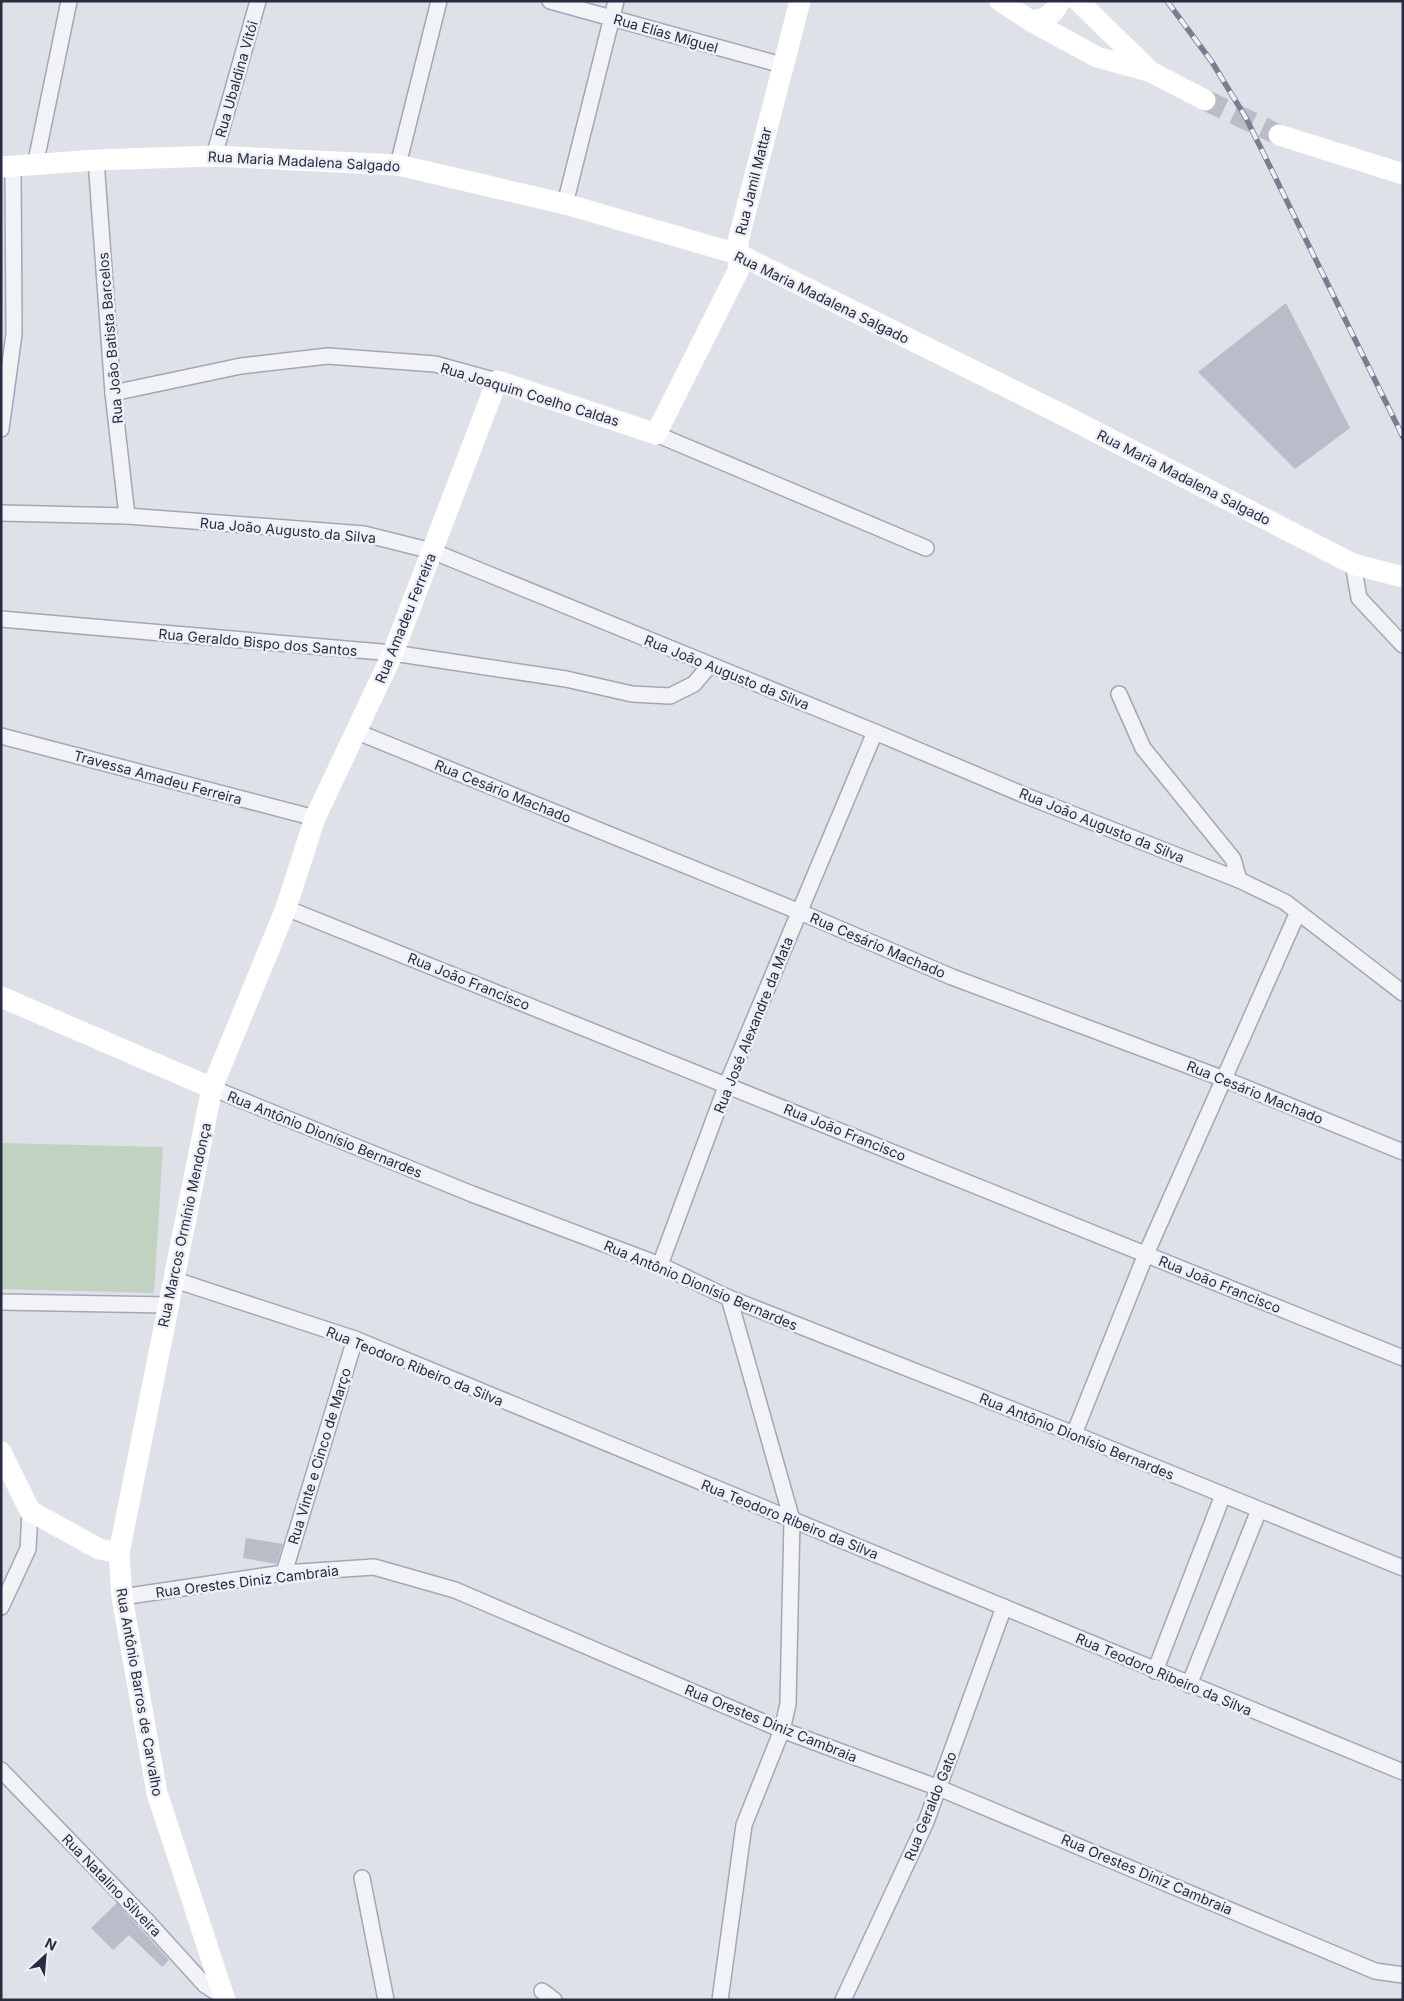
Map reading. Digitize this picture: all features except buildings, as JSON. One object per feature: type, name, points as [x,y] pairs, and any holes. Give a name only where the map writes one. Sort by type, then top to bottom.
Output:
[{"type":"street","points":[[35,166],[69,1]]},
{"type":"street","name":"Rua Ubaldina Vitói","points":[[214,156],[258,1]]},
{"type":"street","points":[[398,164],[439,1]]},
{"type":"street","name":"Rua Elías Miguel","points":[[550,1],[782,65]]},
{"type":"street","points":[[565,204],[616,1]]},
{"type":"street","name":"Rua Jamil Mattar","points":[[656,434],[739,270],[738,241],[800,1]]},
{"type":"street","points":[[1000,1],[1031,21],[1096,57],[1151,72],[1205,100]]},
{"type":"street","points":[[1031,21],[1042,20],[1051,15],[1060,1]]},
{"type":"street","points":[[1078,1],[1151,72]]},
{"type":"street","points":[[1279,135],[1403,174]]},
{"type":"street","name":"Rua Maria Madalena Salgado","points":[[7,167],[96,160],[214,156],[398,164],[565,204],[738,254],[1065,416],[1353,564],[1403,578]]},
{"type":"street","name":"Rua João Batista Barcelos","points":[[96,160],[113,393],[128,516]]},
{"type":"street","points":[[1,429],[14,334],[7,167]]},
{"type":"street","name":"Rua Joaquim Coelho Caldas","points":[[113,393],[242,366],[328,356],[435,364],[496,381],[656,434],[926,548]]},
{"type":"street","name":"Rua Amadeu Ferreira","points":[[286,908],[315,818],[393,653],[496,381]]},
{"type":"street","name":"Rua João Augusto da Silva","points":[[1,513],[128,516],[364,534],[432,551],[876,732],[1024,795],[1239,880],[1285,902],[1403,992]]},
{"type":"street","points":[[1353,564],[1359,598],[1403,645]]},
{"type":"street","name":"Rua Geraldo Bispo dos Santos","points":[[1,619],[393,653],[566,679],[632,694],[670,696],[694,684],[710,665]]},
{"type":"street","points":[[1119,694],[1143,748],[1233,859],[1239,880]]},
{"type":"street","name":"Rua Cesário Machado","points":[[355,731],[800,912],[952,977],[1224,1079],[1403,1152]]},
{"type":"street","name":"Rua José Alexandre da Mata","points":[[660,1266],[727,1084],[876,732]]},
{"type":"street","name":"Travessa Amadeu Ferreira","points":[[1,736],[315,818]]},
{"type":"street","name":"Rua João Francisco","points":[[286,908],[727,1084],[1403,1358]]},
{"type":"street","name":"Rua Marcos Ormínio Mendonça","points":[[119,1553],[172,1278],[212,1088],[286,908]]},
{"type":"street","points":[[1074,1434],[1146,1254],[1298,912]]},
{"type":"street","name":"Rua Antônio Dionísio Bernardes","points":[[1,997],[212,1088],[472,1194],[660,1266],[730,1298],[1074,1434],[1403,1568]]},
{"type":"street","name":"Rua Teodoro Ribeiro da Silva","points":[[172,1278],[355,1339],[1403,1772]]},
{"type":"street","points":[[720,2000],[744,1825],[782,1730],[788,1704],[792,1520],[730,1298]]},
{"type":"street","points":[[1,1302],[168,1305]]},
{"type":"street","name":"Rua Vinte e Cinco de Março","points":[[284,1574],[355,1339]]},
{"type":"street","points":[[1,1452],[30,1512],[28,1549],[1,1607]]},
{"type":"street","points":[[1155,1671],[1223,1495]]},
{"type":"street","points":[[1189,1685],[1259,1510]]},
{"type":"street","points":[[30,1512],[98,1549],[119,1553]]},
{"type":"street","name":"Rua Antônio Barros de Carvalho","points":[[119,1553],[122,1597],[157,1794],[225,1999]]},
{"type":"street","name":"Rua Orestes Diniz Cambraia","points":[[122,1597],[284,1574],[374,1567],[455,1590],[782,1730],[939,1788],[1375,1971],[1403,1975]]},
{"type":"street","name":"Rua Geraldo Gato","points":[[843,2000],[926,1822],[1004,1607]]},
{"type":"street","name":"Rua Natalino Silveira","points":[[1,1770],[146,1920],[205,1985],[225,1999]]},
{"type":"street","points":[[362,1878],[386,2000]]},
{"type":"green space","points":[[1,1143],[163,1147],[154,1293],[1,1289]]},
{"type":"tunnel","points":[[1205,100],[1279,135]]},
{"type":"railway","points":[[1167,1],[1212,62],[1246,118],[1403,437]]}]
